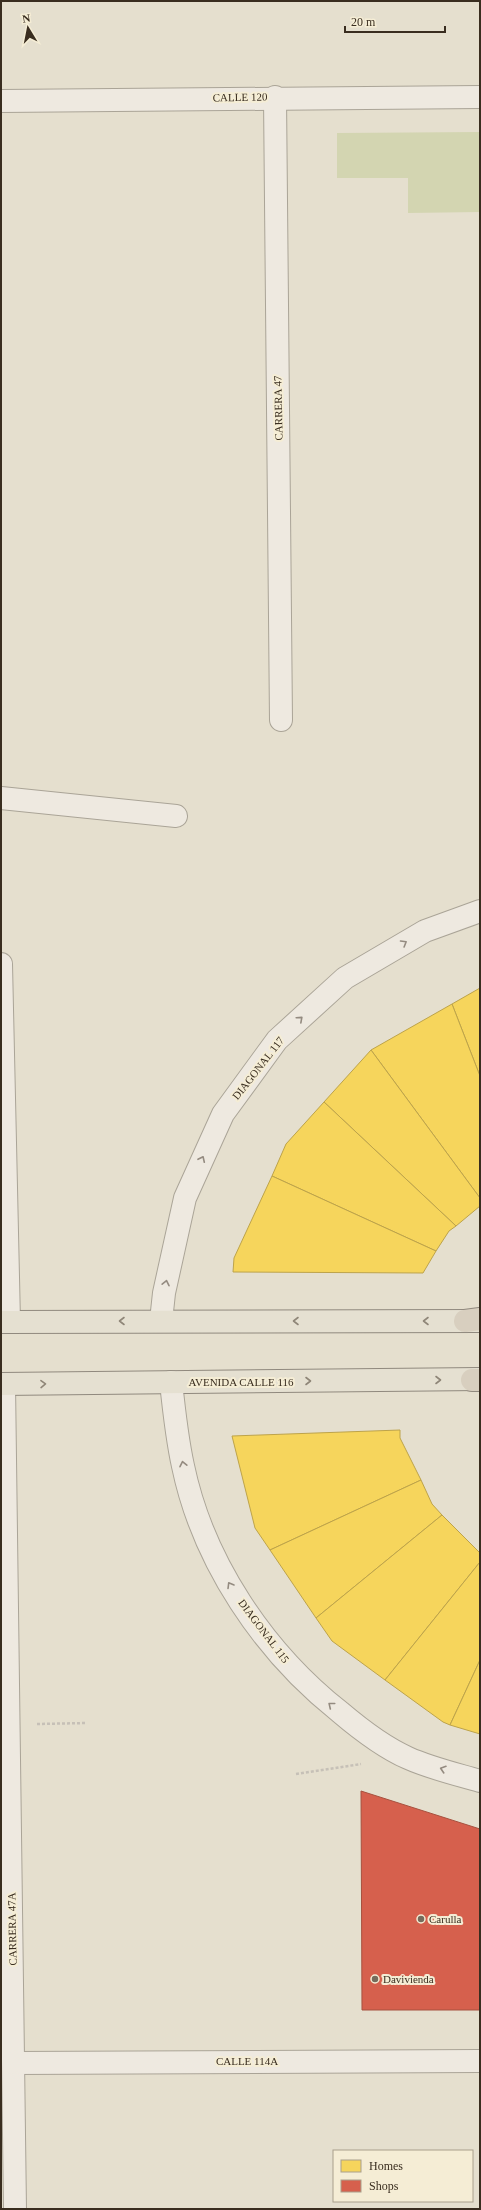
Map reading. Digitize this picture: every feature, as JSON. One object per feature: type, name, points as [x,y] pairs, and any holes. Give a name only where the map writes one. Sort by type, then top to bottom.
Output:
[{"type":"main road","points":[[5,1322],[475,1320]]},
{"type":"main road","name":"AVENIDA CALLE 116","points":[[3,1384],[478,1380]]},
{"type":"street","name":"CALLE 120","points":[[1,101],[275,97],[480,97]]},
{"type":"street","name":"CARRERA 47","points":[[275,97],[281,720]]},
{"type":"street","points":[[1,798],[176,816]]},
{"type":"street","name":"DIAGONAL 117","points":[[161,1321],[164,1293],[185,1198],[223,1114],[277,1040],[345,978],[425,931],[480,911]]},
{"type":"street","points":[[1,964],[5,1322]]},
{"type":"street","name":"DIAGONAL 115","points":[[171,1382],[174,1416],[183,1468],[199,1520],[221,1568],[249,1615],[282,1658],[319,1696],[368,1734],[407,1758],[480,1781]]},
{"type":"street","name":"CARRERA 47A","points":[[3,1384],[7,2004],[14,2062],[15,2209]]},
{"type":"street","name":"CALLE 114A","points":[[14,2062],[480,2061]]},
{"type":"path","points":[[5,1724],[87,1723]]},
{"type":"path","points":[[296,1774],[363,1764]]},
{"type":"green space","points":[[480,132],[480,212],[408,213],[408,178],[337,178],[337,133]]},
{"type":"building: Homes","points":[[480,988],[480,1076],[452,1004]]},
{"type":"building: Homes","points":[[452,1004],[480,1076],[480,1198],[371,1050]]},
{"type":"building: Homes","points":[[371,1050],[480,1198],[480,1206],[456,1226],[324,1102]]},
{"type":"building: Homes","points":[[324,1102],[456,1226],[449,1231],[436,1251],[272,1176],[286,1144]]},
{"type":"building: Homes","points":[[272,1176],[436,1251],[423,1273],[233,1272],[234,1258]]},
{"type":"building: Homes","points":[[400,1430],[400,1438],[421,1480],[270,1550],[255,1528],[232,1436]]},
{"type":"building: Homes","points":[[421,1480],[432,1504],[442,1515],[316,1618],[270,1550]]},
{"type":"building: Homes","points":[[442,1515],[480,1553],[480,1562],[385,1680],[332,1641],[316,1618]]},
{"type":"building: Homes","points":[[480,1562],[480,1660],[450,1725],[443,1722],[385,1680]]},
{"type":"building: Homes","points":[[480,1660],[480,1734],[450,1725]]},
{"type":"building: Shops","name":"Carulla","points":[[361,1791],[480,1829],[480,2010],[362,2010]]},
{"type":"place","name":"Carulla","points":[[421,1919]]},
{"type":"place","name":"Davivienda","points":[[375,1979]]}]
